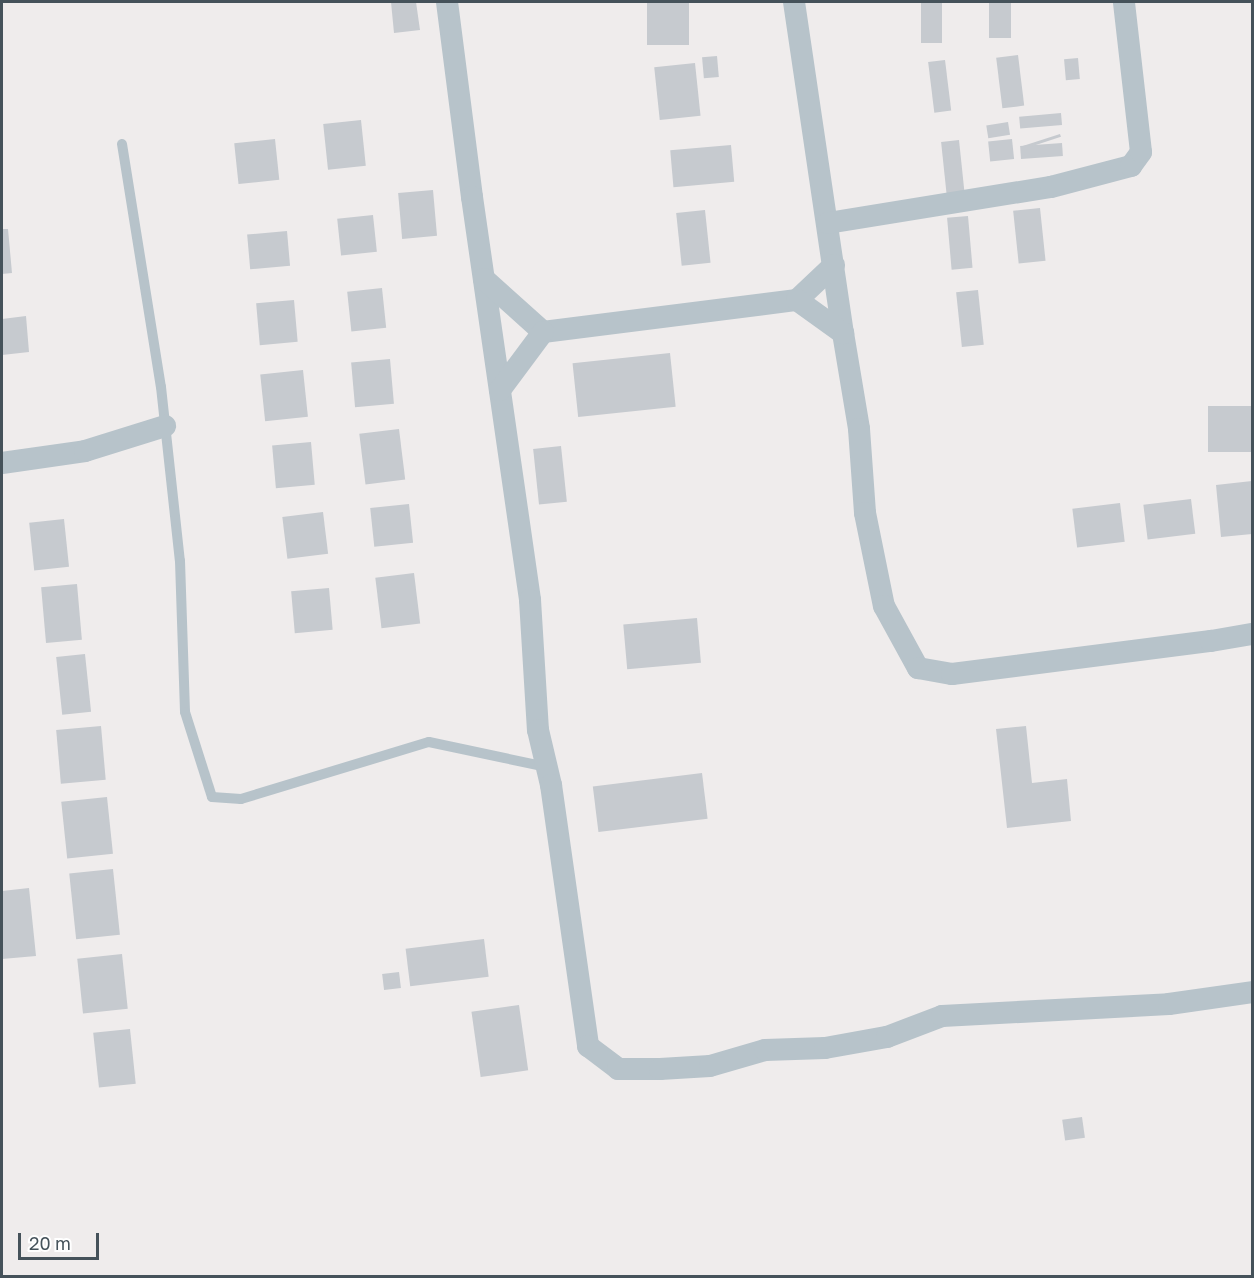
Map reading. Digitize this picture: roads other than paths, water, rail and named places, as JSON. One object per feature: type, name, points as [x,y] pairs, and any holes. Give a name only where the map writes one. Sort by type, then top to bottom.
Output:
[{"type":"street","points":[[447,2],[530,600],[538,730],[547,768],[588,1046],[618,1069],[710,1066],[765,1050],[825,1048],[887,1036],[942,1016],[1169,1004],[1252,992]]},
{"type":"street","points":[[794,2],[843,333],[860,429],[865,513],[884,606],[918,668],[952,674],[1252,634]]},
{"type":"street","points":[[828,223],[1051,187],[1131,166],[1141,152],[1124,2]]},
{"type":"street","points":[[500,390],[543,332],[797,300],[834,265]]},
{"type":"street","points":[[484,279],[543,332]]},
{"type":"street","points":[[797,300],[843,333]]},
{"type":"street","points":[[2,464],[85,451],[165,426]]},
{"type":"lane","points":[[122,144],[165,426],[180,561],[185,712],[212,797],[241,799],[429,742],[547,768]]}]
